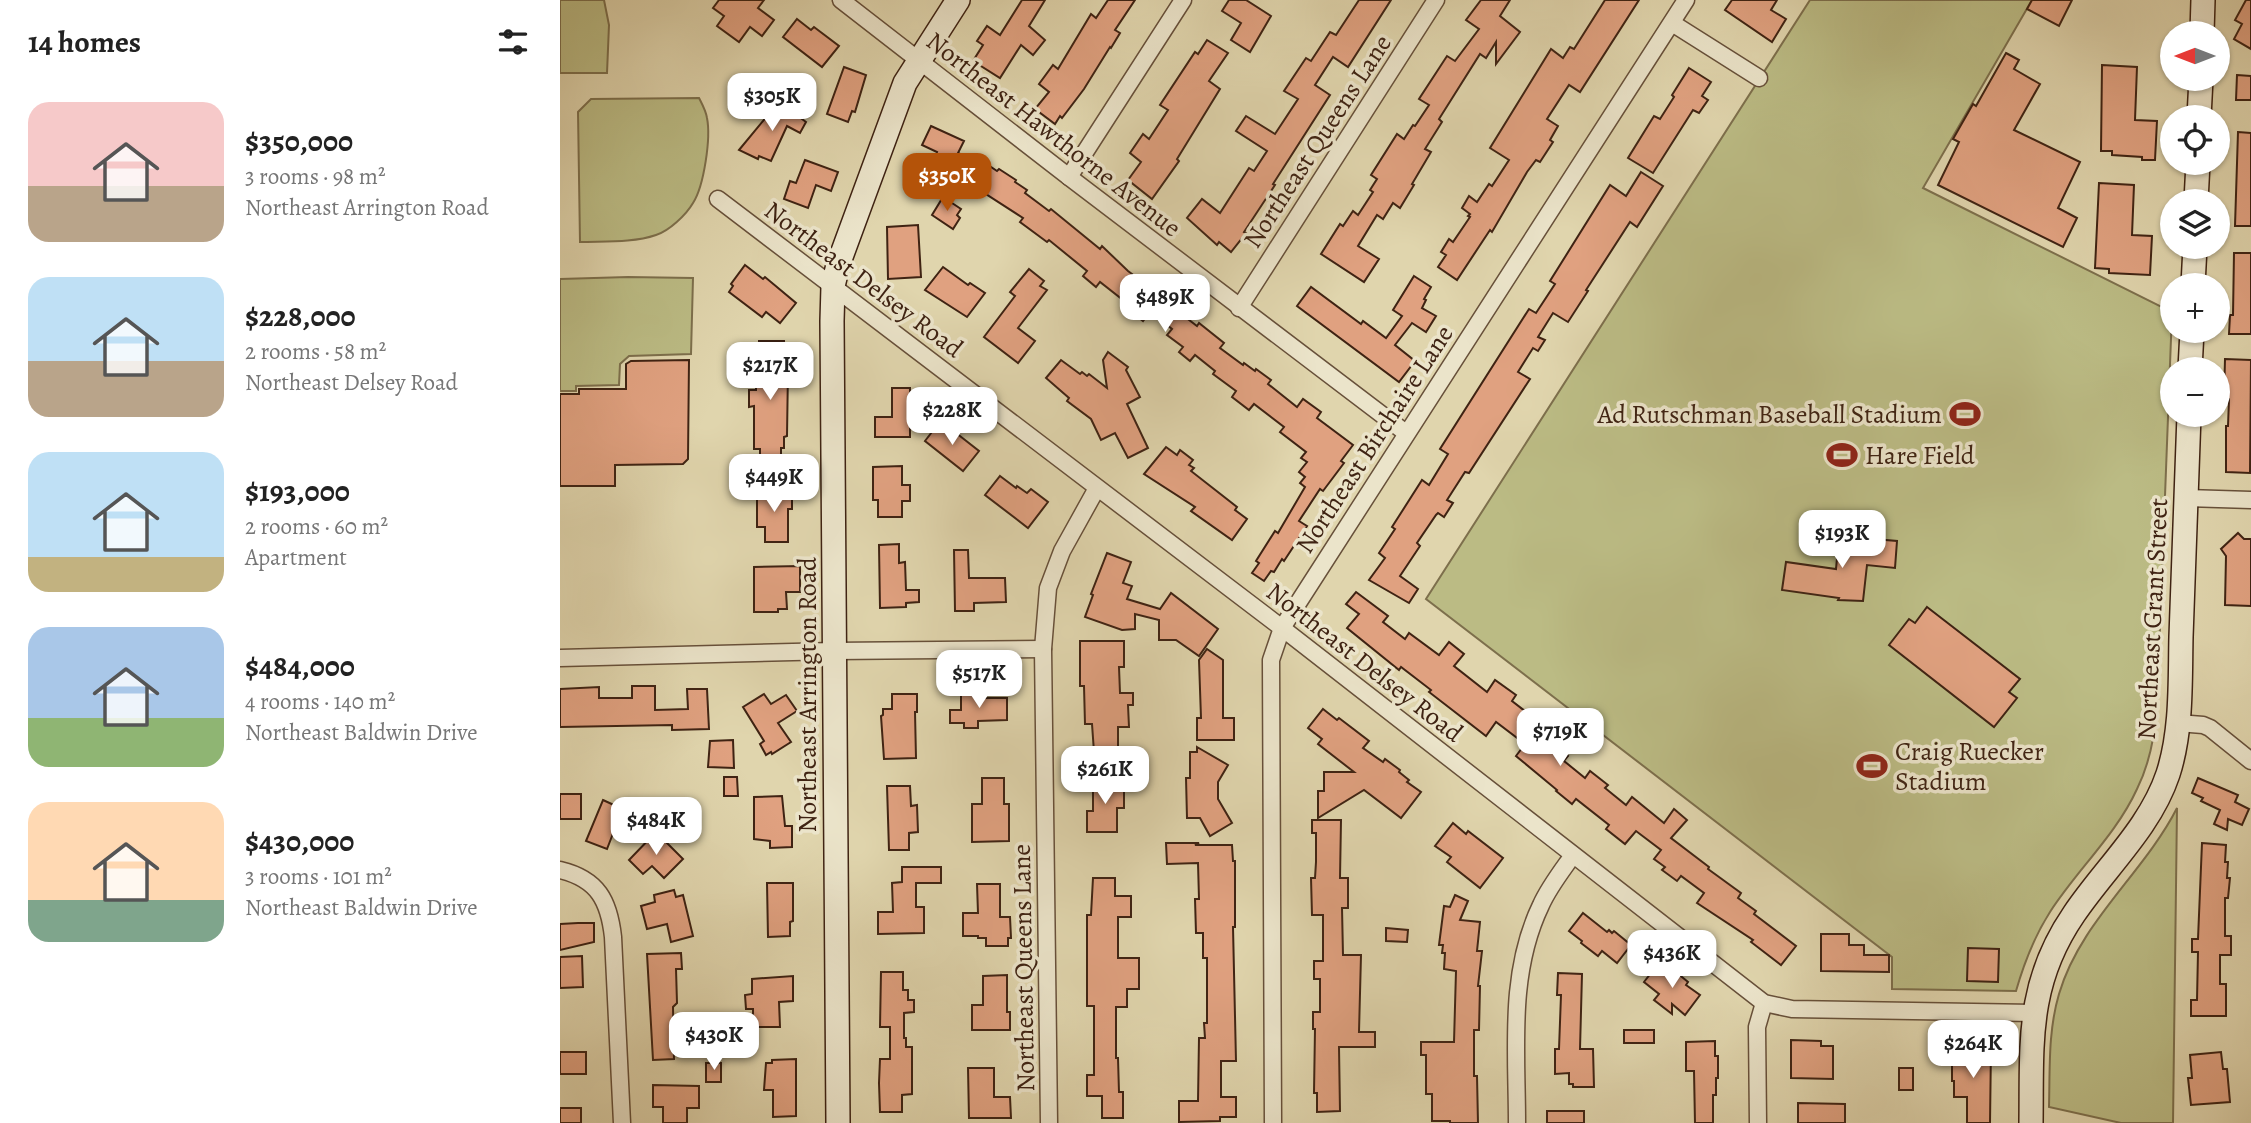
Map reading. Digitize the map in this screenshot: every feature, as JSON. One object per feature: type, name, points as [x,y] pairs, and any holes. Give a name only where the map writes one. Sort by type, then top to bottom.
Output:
[{"type":"street","name":"Northeast Hawthorne Avenue","points":[[841,0],[1239,308],[1406,433]]},
{"type":"street","name":"Northeast Arrington Road","points":[[838,1123],[833,286],[838,265],[905,83],[958,0]]},
{"type":"street","points":[[1069,177],[1183,0]]},
{"type":"street","name":"Northeast Queens Lane","points":[[1239,308],[1436,0]]},
{"type":"street","name":"Northeast Birchaire Lane","points":[[1273,1123],[1271,660],[1282,628],[1686,0]]},
{"type":"street","points":[[2202,21],[2203,0]]},
{"type":"street","points":[[1672,23],[1759,78]]},
{"type":"street","name":"Northeast Delsey Road","points":[[718,199],[1282,628],[1764,1003],[1792,1009],[2034,1013]]},
{"type":"street","name":"Northeast Grant Street","points":[[2031,1123],[2034,1013],[2046,965],[2074,914],[2125,848],[2154,804],[2167,776],[2174,751],[2178,723],[2189,427]]},
{"type":"street","name":"Northeast Queens Lane","points":[[1049,1123],[1043,649],[1048,588],[1062,551],[1097,488]]},
{"type":"street","points":[[2186,498],[2251,500]]},
{"type":"street","points":[[560,659],[834,651],[1043,649]]},
{"type":"street","points":[[2178,723],[2210,728],[2251,761]]},
{"type":"street","points":[[1517,1123],[1516,1006],[1524,953],[1541,905],[1573,855]]},
{"type":"street","points":[[560,870],[572,873],[594,886],[610,911],[622,1123]]},
{"type":"street","points":[[1758,1123],[1758,1027],[1764,1003]]},
{"type":"green space","points":[[560,0],[604,0],[609,25],[607,73],[560,73]]},
{"type":"green space","name":"Hare Field","points":[[1810,0],[2032,0],[1923,188],[2160,306],[2160,343],[2171,343],[2170,357],[2160,357],[2160,427],[2168,427],[2157,706],[2151,749],[2142,779],[2128,806],[2044,921],[2022,970],[2016,991],[1892,989],[1892,957],[1426,599]]},
{"type":"green space","points":[[699,98],[707,118],[707,149],[697,195],[686,212],[666,230],[647,238],[580,242],[578,112],[591,99]]},
{"type":"green space","points":[[693,278],[691,354],[629,356],[620,364],[619,385],[576,386],[576,391],[560,391],[560,279]]},
{"type":"green space","points":[[2177,808],[2173,1123],[2121,1123],[2049,1107],[2053,1022],[2059,994],[2069,968],[2097,921],[2148,854]]},
{"type":"building","points":[[719,0],[764,0],[758,8],[774,20],[762,36],[750,27],[739,42],[717,26],[724,16],[713,8]]},
{"type":"building","points":[[1022,0],[1045,0],[1029,26],[1045,40],[1033,55],[1021,45],[1000,78],[973,61],[983,45],[977,41],[987,26],[1000,35]]},
{"type":"building","points":[[1108,0],[1135,0],[1115,30],[1120,33],[1111,48],[1084,89],[1055,124],[1035,109],[1049,92],[1039,84],[1053,65],[1058,69],[1091,14],[1096,18]]},
{"type":"building","points":[[1229,0],[1246,0],[1271,16],[1250,52],[1231,40],[1241,23],[1222,11]]},
{"type":"building","points":[[1359,0],[1391,0],[1348,67],[1333,57],[1315,85],[1330,95],[1273,184],[1275,185],[1244,232],[1246,233],[1231,252],[1219,242],[1217,245],[1187,218],[1202,199],[1220,213],[1249,168],[1254,171],[1267,151],[1236,131],[1246,116],[1275,134],[1298,99],[1284,91],[1306,58],[1311,61],[1330,32],[1336,35]]},
{"type":"building","points":[[1481,0],[1510,0],[1500,16],[1520,32],[1496,64],[1496,42],[1486,58],[1480,54],[1439,119],[1442,122],[1425,149],[1431,152],[1400,208],[1393,203],[1383,219],[1377,215],[1358,246],[1379,259],[1364,282],[1321,254],[1340,224],[1343,226],[1353,211],[1358,215],[1373,192],[1370,190],[1377,179],[1371,175],[1397,134],[1404,139],[1429,105],[1419,99],[1447,56],[1455,61],[1479,29],[1466,20]]},
{"type":"building","points":[[1605,0],[1639,0],[1580,92],[1569,85],[1547,119],[1558,126],[1550,140],[1553,142],[1540,162],[1536,160],[1527,172],[1492,232],[1490,230],[1457,280],[1438,267],[1446,255],[1441,252],[1449,239],[1453,242],[1470,217],[1462,208],[1469,196],[1477,202],[1489,184],[1492,186],[1509,160],[1490,148],[1551,49],[1563,58],[1570,47],[1574,49]]},
{"type":"building","points":[[1732,0],[1777,0],[1771,10],[1786,19],[1772,42],[1725,10]]},
{"type":"building","points":[[2032,0],[2072,0],[2059,26],[2027,9]]},
{"type":"building","points":[[2246,0],[2251,0],[2251,49],[2234,39],[2242,24],[2235,20]]},
{"type":"building","points":[[797,19],[811,30],[814,27],[839,46],[822,67],[783,37]]},
{"type":"building","points":[[1207,40],[1228,53],[1209,81],[1220,89],[1177,159],[1179,161],[1152,199],[1128,180],[1141,162],[1130,153],[1143,134],[1149,139],[1168,110],[1160,105],[1195,52],[1198,54]]},
{"type":"building","points":[[2006,53],[2019,60],[2014,69],[2040,84],[2014,130],[2080,162],[2058,208],[2077,218],[2063,247],[1938,185],[1959,142],[1953,139],[1973,104],[1976,106]]},
{"type":"building","points":[[2102,65],[2137,67],[2135,120],[2157,121],[2155,160],[2112,155],[2112,151],[2101,151]]},
{"type":"building","points":[[844,67],[866,75],[855,112],[852,111],[848,122],[827,114]]},
{"type":"building","points":[[1689,68],[1711,82],[1702,96],[1708,100],[1699,113],[1693,110],[1653,173],[1628,158],[1654,116],[1660,119]]},
{"type":"building","points":[[2237,75],[2251,76],[2251,100],[2236,100]]},
{"type":"building","points":[[777,104],[782,104],[806,122],[800,133],[787,126],[771,161],[759,156],[758,159],[739,150]]},
{"type":"building","points":[[931,126],[964,141],[958,153],[983,166],[985,163],[997,171],[999,169],[1016,180],[1015,182],[1027,190],[1025,193],[1049,211],[1051,209],[1100,249],[1102,246],[1128,271],[1179,307],[1176,310],[1197,326],[1199,323],[1224,343],[1220,348],[1243,365],[1244,363],[1255,371],[1256,369],[1271,380],[1268,384],[1297,407],[1303,399],[1321,412],[1317,418],[1353,445],[1341,461],[1344,463],[1323,491],[1320,489],[1299,521],[1307,526],[1284,561],[1282,559],[1264,581],[1252,573],[1259,563],[1256,561],[1275,531],[1278,533],[1305,487],[1300,483],[1305,477],[1299,472],[1307,462],[1301,458],[1306,452],[1280,432],[1284,427],[1254,404],[1249,410],[1232,397],[1236,391],[1213,374],[1215,371],[1195,355],[1190,361],[1179,352],[1183,347],[1167,335],[1172,329],[1150,312],[1143,321],[1126,307],[1128,304],[1100,282],[1096,287],[1083,276],[1087,271],[1049,240],[1047,242],[1020,222],[1023,218],[950,171],[943,186],[925,177],[937,152],[922,145]]},
{"type":"building","points":[[2238,132],[2251,133],[2251,226],[2235,226]]},
{"type":"building","points":[[805,160],[838,172],[831,191],[816,185],[808,208],[784,199],[790,181],[796,183]]},
{"type":"building","points":[[1641,172],[1663,186],[1637,227],[1630,222],[1568,322],[1553,313],[1538,337],[1545,340],[1538,351],[1533,348],[1518,372],[1530,379],[1469,473],[1465,472],[1447,500],[1453,503],[1444,517],[1438,513],[1436,515],[1417,543],[1420,546],[1400,576],[1418,589],[1409,603],[1369,580],[1385,558],[1379,553],[1395,529],[1392,527],[1422,480],[1429,485],[1448,454],[1440,449],[1529,309],[1536,313],[1555,284],[1550,281],[1610,185],[1626,196]]},
{"type":"building","points":[[2099,183],[2134,185],[2132,235],[2152,236],[2150,275],[2109,273],[2109,269],[2095,268]]},
{"type":"building","points":[[943,197],[961,209],[957,215],[960,218],[953,229],[932,215]]},
{"type":"building","points":[[918,225],[921,277],[888,279],[887,227]]},
{"type":"building","points":[[2234,253],[2251,253],[2251,334],[2230,334],[2230,315],[2233,315]]},
{"type":"building","points":[[745,265],[763,279],[765,277],[796,303],[780,323],[766,312],[762,317],[729,292],[733,286],[731,284]]},
{"type":"building","points":[[943,267],[968,285],[970,283],[985,293],[967,317],[925,290]]},
{"type":"building","points":[[1029,269],[1044,281],[1040,286],[1047,290],[1018,328],[1035,341],[1018,363],[984,337],[1015,296],[1010,292]]},
{"type":"building","points":[[1414,276],[1431,287],[1422,308],[1436,316],[1426,332],[1412,323],[1395,345],[1415,361],[1399,382],[1297,306],[1311,287],[1361,324],[1363,321],[1386,338],[1402,316],[1393,310]]},
{"type":"building","points":[[759,341],[784,341],[784,369],[788,369],[787,436],[784,437],[784,448],[781,448],[781,465],[760,465],[760,449],[754,449],[754,406],[749,407],[749,390],[756,390],[756,364],[750,356],[759,350]]},
{"type":"building","points":[[1108,352],[1128,367],[1126,370],[1140,397],[1127,404],[1148,448],[1128,458],[1115,433],[1101,440],[1091,419],[1067,401],[1069,398],[1046,378],[1061,360],[1080,374],[1089,374],[1107,388],[1103,360]]},
{"type":"building","points":[[2230,359],[2251,360],[2250,473],[2226,472],[2226,427],[2230,427]]},
{"type":"building","points":[[689,360],[688,459],[683,464],[615,465],[615,486],[560,486],[560,394],[579,394],[579,389],[626,389],[626,364],[631,361]]},
{"type":"building","points":[[892,388],[910,388],[910,437],[875,437],[875,417],[892,417]]},
{"type":"building","points":[[939,423],[979,451],[963,471],[925,441]]},
{"type":"building","points":[[1166,447],[1177,455],[1180,450],[1193,460],[1189,465],[1194,468],[1191,471],[1237,507],[1235,510],[1247,519],[1232,540],[1191,511],[1195,507],[1144,474]]},
{"type":"building","points":[[902,466],[902,485],[910,485],[910,501],[902,501],[902,517],[878,517],[878,500],[873,500],[873,467]]},
{"type":"building","points":[[1000,476],[1027,493],[1031,489],[1048,502],[1028,528],[985,495]]},
{"type":"building","points":[[757,490],[792,490],[792,509],[788,509],[788,542],[765,542],[765,527],[757,527]]},
{"type":"building","points":[[2238,533],[2244,539],[2251,539],[2251,606],[2225,605],[2226,556],[2221,549]]},
{"type":"building","points":[[1839,536],[1897,541],[1895,568],[1867,565],[1863,601],[1838,600],[1839,598],[1782,590],[1786,562],[1836,569]]},
{"type":"building","points":[[899,544],[899,563],[905,562],[906,590],[919,590],[919,602],[906,603],[906,607],[880,608],[879,545]]},
{"type":"building","points":[[954,550],[968,550],[969,578],[1005,578],[1006,602],[974,603],[974,611],[955,611]]},
{"type":"building","points":[[1107,553],[1131,562],[1123,583],[1132,586],[1127,599],[1160,609],[1171,593],[1218,629],[1199,656],[1176,640],[1159,640],[1159,620],[1135,614],[1135,629],[1122,630],[1085,617]]},
{"type":"building","points":[[800,566],[800,592],[786,592],[787,609],[778,609],[778,612],[754,612],[754,567]]},
{"type":"building","points":[[1356,592],[1388,616],[1383,622],[1405,639],[1409,633],[1439,655],[1449,642],[1464,654],[1454,666],[1487,692],[1495,680],[1516,695],[1512,701],[1558,740],[1554,746],[1568,756],[1564,761],[1585,778],[1590,771],[1608,785],[1605,788],[1626,805],[1632,797],[1664,823],[1674,809],[1687,820],[1671,838],[1741,893],[1738,898],[1756,911],[1754,914],[1796,946],[1781,965],[1751,942],[1753,940],[1697,903],[1704,893],[1681,876],[1677,881],[1662,870],[1665,867],[1654,859],[1661,850],[1636,831],[1625,844],[1606,829],[1609,825],[1576,799],[1572,804],[1556,791],[1516,756],[1525,744],[1496,722],[1486,736],[1429,692],[1431,690],[1401,667],[1399,670],[1347,628],[1359,614],[1346,604]]},
{"type":"building","points":[[1927,607],[2020,679],[2009,692],[2017,698],[1994,727],[1889,645],[1909,619],[1915,623]]},
{"type":"building","points":[[1080,641],[1124,641],[1124,667],[1119,667],[1120,693],[1133,693],[1133,705],[1128,705],[1129,727],[1118,727],[1118,751],[1094,752],[1092,724],[1085,724],[1084,686],[1080,686]]},
{"type":"building","points":[[1207,649],[1223,660],[1223,718],[1234,718],[1234,740],[1197,740],[1197,718],[1201,718],[1199,660]]},
{"type":"building","points":[[632,686],[655,686],[655,710],[688,709],[687,689],[707,689],[709,729],[672,730],[672,725],[560,727],[560,689],[599,687],[599,698],[632,698]]},
{"type":"building","points":[[979,693],[979,698],[1007,698],[1007,720],[978,721],[978,728],[964,728],[964,723],[950,723],[950,710],[961,710],[961,694]]},
{"type":"building","points":[[764,694],[771,704],[786,695],[797,711],[778,723],[791,742],[766,755],[760,744],[764,741],[743,707]]},
{"type":"building","points":[[892,694],[917,694],[916,758],[884,759],[881,716],[883,709],[892,709]]},
{"type":"building","points":[[1323,709],[1369,741],[1363,748],[1400,770],[1409,780],[1407,782],[1421,792],[1401,818],[1364,790],[1318,818],[1318,791],[1324,791],[1324,772],[1354,772],[1318,744],[1322,739],[1308,728]]},
{"type":"building","points":[[733,740],[734,768],[708,767],[710,741]]},
{"type":"building","points":[[1197,747],[1228,765],[1218,782],[1218,799],[1232,823],[1210,836],[1200,818],[1187,818],[1186,778],[1190,778],[1190,752],[1197,752]]},
{"type":"building","points":[[724,777],[737,777],[738,796],[724,796]]},
{"type":"building","points":[[982,778],[1004,778],[1004,804],[1009,804],[1009,841],[972,842],[972,804],[982,804]]},
{"type":"building","points":[[2198,778],[2238,795],[2235,802],[2249,809],[2242,825],[2228,819],[2227,830],[2214,824],[2220,810],[2201,801],[2203,798],[2192,793]]},
{"type":"building","points":[[1093,779],[1116,779],[1117,791],[1124,791],[1124,808],[1117,808],[1117,832],[1087,832],[1087,811],[1093,811]]},
{"type":"building","points":[[887,786],[910,786],[911,806],[917,805],[918,832],[909,833],[909,850],[889,850]]},
{"type":"building","points":[[560,794],[581,794],[581,819],[560,819]]},
{"type":"building","points":[[782,796],[785,826],[792,826],[792,847],[770,848],[770,841],[754,839],[754,797]]},
{"type":"building","points":[[603,800],[640,817],[632,838],[614,831],[607,849],[586,841]]},
{"type":"building","points":[[1312,820],[1341,820],[1340,878],[1348,878],[1348,908],[1342,908],[1343,955],[1361,955],[1359,1032],[1375,1032],[1375,1047],[1339,1047],[1340,1111],[1317,1112],[1317,1093],[1314,1093],[1313,1012],[1320,1012],[1320,979],[1314,979],[1314,961],[1323,961],[1323,915],[1312,915],[1311,878],[1315,878],[1316,833],[1312,833]]},
{"type":"building","points":[[1453,823],[1503,858],[1480,888],[1447,862],[1451,857],[1435,846]]},
{"type":"building","points":[[656,832],[683,859],[664,878],[652,866],[643,874],[629,860]]},
{"type":"building","points":[[1166,843],[1232,845],[1235,861],[1233,927],[1236,1061],[1221,1061],[1221,1097],[1236,1097],[1236,1117],[1220,1117],[1220,1121],[1179,1122],[1179,1101],[1198,1101],[1199,1038],[1205,1038],[1204,1023],[1207,1023],[1207,958],[1203,958],[1203,933],[1196,933],[1198,863],[1167,864]]},
{"type":"building","points":[[2202,843],[2226,845],[2225,862],[2228,862],[2227,878],[2230,878],[2228,898],[2225,898],[2225,936],[2231,936],[2231,955],[2220,955],[2220,984],[2226,984],[2226,1016],[2191,1016],[2191,1000],[2197,1000],[2198,952],[2192,952],[2192,939],[2198,939]]},
{"type":"building","points":[[902,867],[941,867],[941,883],[916,883],[916,907],[924,907],[924,933],[878,934],[878,912],[893,912],[892,883],[902,882]]},
{"type":"building","points":[[1093,878],[1115,878],[1115,896],[1131,896],[1131,917],[1118,917],[1118,958],[1139,958],[1139,989],[1127,989],[1127,1007],[1116,1007],[1116,1058],[1119,1092],[1123,1092],[1123,1118],[1102,1118],[1102,1096],[1087,1096],[1087,1075],[1094,1075],[1094,1006],[1087,1006],[1087,915],[1091,915]]},
{"type":"building","points":[[767,883],[793,883],[793,921],[790,922],[790,936],[768,937]]},
{"type":"building","points":[[977,884],[1000,884],[1000,917],[1010,917],[1011,938],[1008,938],[1008,946],[986,946],[986,938],[963,936],[963,913],[978,913]]},
{"type":"building","points":[[674,890],[676,897],[683,895],[693,936],[671,942],[667,924],[647,929],[641,906],[655,902],[654,895]]},
{"type":"building","points":[[1455,895],[1468,901],[1460,920],[1480,922],[1477,951],[1482,951],[1478,986],[1479,1030],[1474,1030],[1478,1123],[1432,1121],[1432,1094],[1426,1094],[1426,1055],[1421,1055],[1421,1042],[1454,1042],[1456,971],[1444,969],[1445,953],[1442,953],[1443,945],[1439,945],[1444,906],[1450,907]]},
{"type":"building","points":[[1583,913],[1607,932],[1614,931],[1631,945],[1617,963],[1602,951],[1598,956],[1569,931]]},
{"type":"building","points":[[594,923],[594,942],[560,950],[560,924]]},
{"type":"building","points":[[1386,928],[1408,930],[1407,942],[1386,941]]},
{"type":"building","points":[[1821,934],[1849,934],[1849,945],[1864,945],[1864,955],[1889,955],[1889,972],[1821,971]]},
{"type":"building","points":[[1968,948],[1999,949],[1998,982],[1967,981]]},
{"type":"building","points":[[681,953],[682,969],[676,969],[677,1003],[673,1007],[674,1059],[653,1060],[647,954]]},
{"type":"building","points":[[582,956],[583,987],[560,988],[560,957]]},
{"type":"building","points":[[1658,964],[1673,975],[1676,972],[1688,982],[1686,985],[1700,995],[1685,1015],[1672,1004],[1672,1014],[1654,1000],[1659,994],[1644,982]]},
{"type":"building","points":[[881,972],[903,972],[903,990],[908,990],[908,1000],[914,1000],[914,1012],[904,1013],[906,1047],[912,1047],[912,1094],[902,1095],[902,1112],[880,1112],[880,1059],[890,1059],[890,1027],[880,1027]]},
{"type":"building","points":[[1558,973],[1582,974],[1580,1049],[1593,1049],[1594,1087],[1573,1087],[1573,1084],[1569,1084],[1569,1073],[1555,1074],[1561,995],[1557,995]]},
{"type":"building","points":[[1007,975],[1010,1030],[972,1030],[972,1005],[983,1005],[983,976]]},
{"type":"building","points":[[793,976],[793,1001],[779,1002],[780,1027],[753,1027],[753,1009],[746,1009],[745,995],[752,994],[752,979]]},
{"type":"building","points":[[1624,1030],[1654,1030],[1654,1043],[1624,1043]]},
{"type":"building","points":[[1791,1040],[1821,1041],[1821,1046],[1833,1046],[1833,1079],[1791,1078]]},
{"type":"building","points":[[1715,1041],[1718,1078],[1716,1095],[1713,1095],[1713,1123],[1695,1123],[1694,1071],[1686,1071],[1686,1042]]},
{"type":"building","points":[[1952,1043],[1991,1046],[1990,1123],[1967,1123],[1967,1097],[1954,1097]]},
{"type":"building","points":[[560,1052],[586,1052],[586,1074],[560,1074]]},
{"type":"building","points":[[2221,1052],[2223,1069],[2227,1069],[2230,1102],[2191,1105],[2188,1078],[2192,1078],[2190,1055]]},
{"type":"building","points":[[796,1059],[796,1116],[773,1117],[773,1090],[764,1090],[766,1063],[772,1063],[772,1060]]},
{"type":"building","points":[[706,1063],[721,1063],[721,1082],[706,1082]]},
{"type":"building","points":[[968,1068],[994,1068],[994,1097],[1010,1097],[1011,1118],[969,1118]]},
{"type":"building","points":[[1899,1068],[1913,1068],[1913,1090],[1899,1090]]},
{"type":"building","points":[[653,1085],[699,1086],[699,1108],[687,1108],[687,1123],[663,1123],[663,1107],[653,1107]]},
{"type":"building","points":[[1798,1103],[1845,1104],[1845,1123],[1798,1123]]},
{"type":"building","points":[[560,1108],[581,1108],[581,1123],[560,1123]]},
{"type":"building","points":[[1547,1111],[1584,1111],[1584,1123],[1547,1123]]},
{"type":"place","name":"Ad Rutschman Baseball Stadium","points":[[1965,414]]},
{"type":"place","name":"Hare Field","points":[[1842,455]]},
{"type":"place","name":"Craig Ruecker Stadium","points":[[1872,766]]}]
